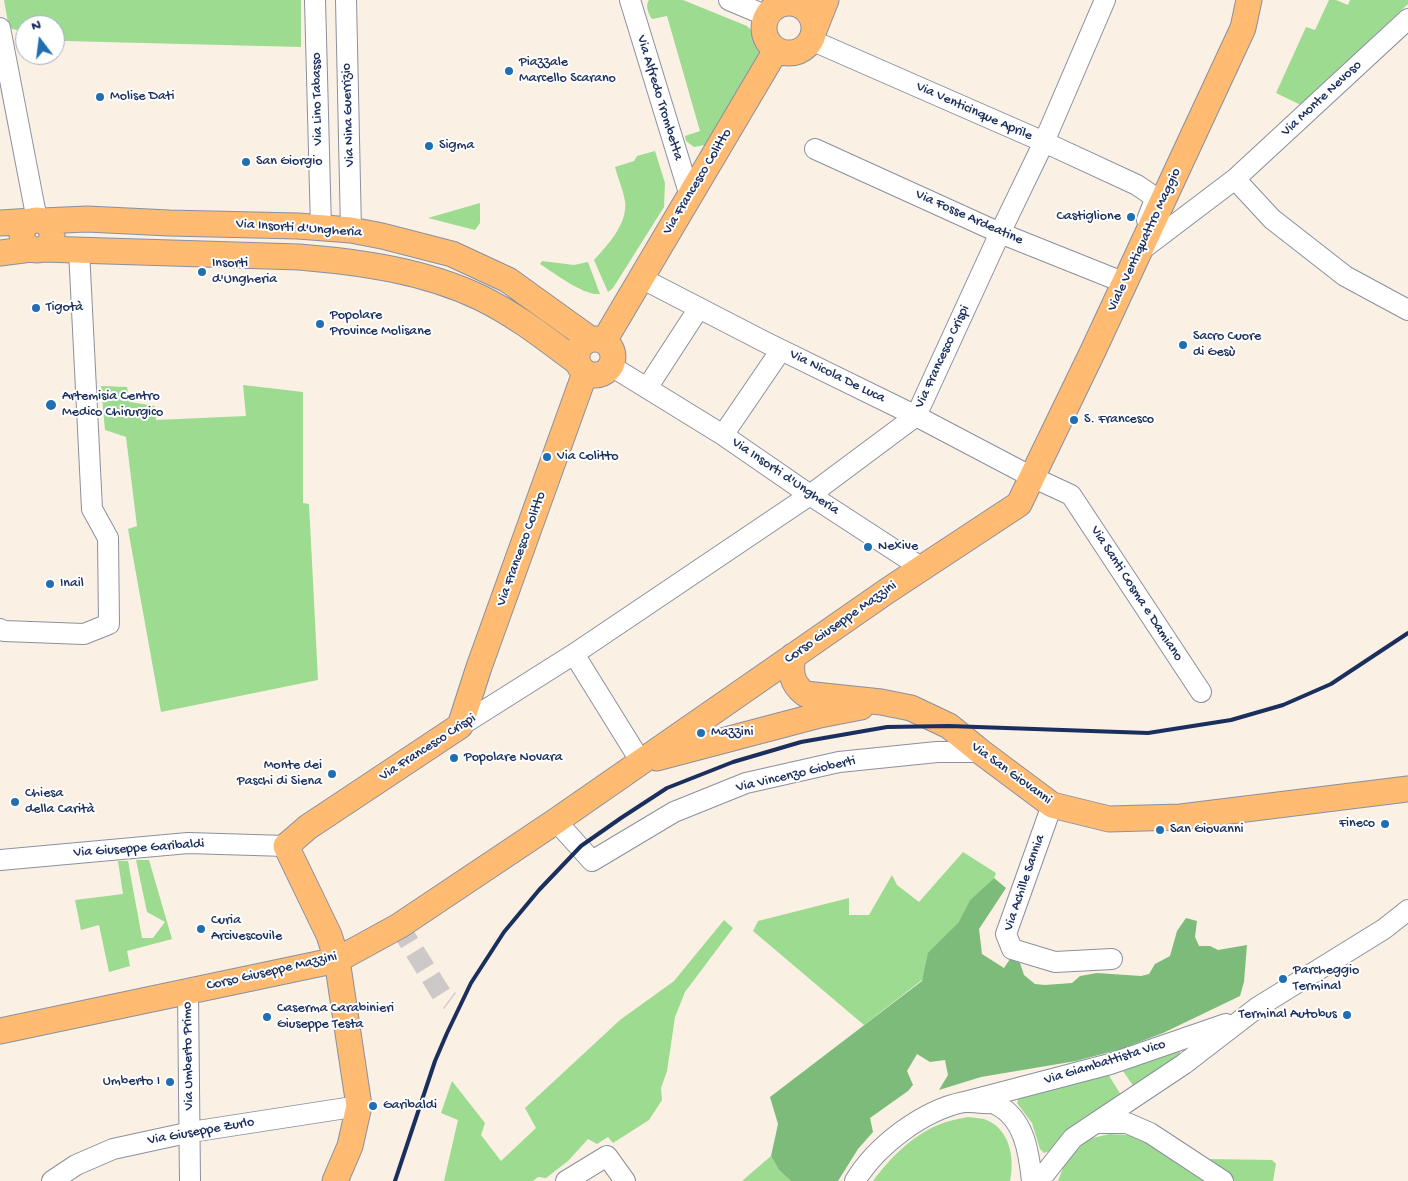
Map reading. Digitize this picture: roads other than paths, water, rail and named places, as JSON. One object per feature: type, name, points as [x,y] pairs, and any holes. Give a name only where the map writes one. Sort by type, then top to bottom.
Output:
[{"type":"main road","points":[[812,35],[813,21],[808,12],[800,6],[783,5],[764,25],[764,35],[776,50],[786,53],[796,52],[804,48],[812,35],[826,0]]},
{"type":"main road","name":"Viale Ventiquattro Maggio","points":[[1032,477],[1125,283],[1243,28],[1248,0]]},
{"type":"main road","name":"Via Francesco Colitto","points":[[597,340],[642,278],[776,50]]},
{"type":"main road","name":"Via Insorti d'Ungheria","points":[[0,223],[87,219],[351,230],[452,254],[508,280],[597,340]]},
{"type":"main road","points":[[37,221],[50,227],[52,232],[50,242],[37,249]]},
{"type":"main road","name":"Via Insorti d'Ungheria","points":[[0,253],[37,249],[299,257],[381,266],[451,285],[481,298],[534,329],[581,367]]},
{"type":"main road","points":[[597,340],[611,348],[613,362],[611,366],[601,374],[595,375],[581,367],[576,356],[579,346],[597,340]]},
{"type":"main road","name":"Via Francesco Colitto","points":[[460,726],[581,367]]},
{"type":"main road","name":"Corso Giuseppe Mazzini","points":[[0,1031],[188,992],[310,964],[337,960],[399,926],[556,821],[922,568],[1019,504],[1032,477]]},
{"type":"main road","name":"Via San Giovanni","points":[[793,656],[792,680],[805,694],[881,702],[911,708],[949,726],[1052,805],[1109,818],[1181,817],[1402,792]]},
{"type":"main road","name":"Corso Giuseppe Mazzini","points":[[640,762],[881,702]]},
{"type":"main road","name":"Via Francesco Crispi","points":[[286,846],[308,827],[460,726]]},
{"type":"main road","points":[[286,846],[329,935],[337,960],[359,1106],[350,1146],[335,1181]]},
{"type":"street","name":"Via Lino Tabasso","points":[[315,0],[321,228]]},
{"type":"street","name":"Via Nina Guerrizio","points":[[346,0],[351,230]]},
{"type":"street","name":"Via Alfredo Trombetta","points":[[630,0],[690,196]]},
{"type":"street","points":[[729,0],[783,5]]},
{"type":"street","name":"Via Francesco Crispi","points":[[460,726],[574,654],[810,495],[916,416],[1044,142],[1105,0]]},
{"type":"street","points":[[1243,28],[1260,0]]},
{"type":"street","name":"Via Monte Nevoso","points":[[1140,251],[1236,179],[1408,19]]},
{"type":"street","points":[[0,28],[37,221]]},
{"type":"street","name":"Via Venticinque Aprile","points":[[812,35],[1137,185],[1153,196],[1154,202],[1140,240],[1140,251]]},
{"type":"street","name":"Via Fosse Ardeatine","points":[[815,149],[1000,233],[1125,283]]},
{"type":"street","points":[[1236,179],[1272,219],[1345,276],[1408,310]]},
{"type":"street","points":[[0,629],[4,631],[84,634],[109,624],[108,538],[92,509],[79,250]]},
{"type":"street","name":"Via Nicola De Luca","points":[[642,278],[781,350],[916,416],[1032,477],[1071,495]]},
{"type":"street","points":[[647,388],[699,308]]},
{"type":"street","points":[[723,435],[781,350]]},
{"type":"street","name":"Via Insorti d'Ungheria","points":[[611,366],[723,435],[810,495],[922,568]]},
{"type":"street","name":"Via Santi Cosma e Damiano","points":[[1071,495],[1201,692]]},
{"type":"street","points":[[574,654],[640,762]]},
{"type":"street","name":"Via Vincenzo Gioberti","points":[[556,821],[592,861],[674,812],[746,783],[839,762],[937,752],[981,752]]},
{"type":"street","name":"Via Achille Sannia","points":[[1052,805],[1006,934],[1012,948],[1055,962],[1112,958]]},
{"type":"street","name":"Via Giuseppe Garibaldi","points":[[0,860],[188,844],[286,846]]},
{"type":"street","name":"Via Giambattista Vico","points":[[1039,1181],[1073,1138],[1184,1064],[1244,1017],[1384,929],[1408,910]]},
{"type":"street","name":"Via Umberto Primo","points":[[188,992],[191,1132],[190,1181]]},
{"type":"street","name":"Via Giambattista Vico","points":[[855,1181],[863,1168],[886,1144],[933,1112],[1110,1064],[1244,1017]]},
{"type":"street","points":[[965,1102],[997,1104],[1015,1119],[1026,1142],[1032,1181]]},
{"type":"street","name":"Via Giuseppe Zurlo","points":[[52,1181],[76,1165],[113,1149],[191,1132],[359,1106]]},
{"type":"street","points":[[1096,1123],[1127,1123],[1150,1133],[1223,1181]]},
{"type":"street","points":[[566,1181],[607,1156],[625,1181]]},
{"type":"tunnel","points":[[399,926],[442,995],[450,1001]]},
{"type":"railway","points":[[395,1181],[435,1061],[447,1033],[471,983],[504,932],[539,890],[581,846],[667,788],[733,762],[801,742],[887,727],[949,726],[1148,733],[1231,720],[1283,705],[1331,684],[1408,633]]},
{"type":"place","name":"Piazzale Marcello Scarano","points":[[509,71]]},
{"type":"place","name":"Molise Dati","points":[[100,97]]},
{"type":"place","name":"Sigma","points":[[429,146]]},
{"type":"place","name":"San Giorgio","points":[[246,162]]},
{"type":"place","name":"Castiglione","points":[[1131,217]]},
{"type":"place","name":"Insorti d'Ungheria","points":[[202,272]]},
{"type":"place","name":"Tigotà","points":[[36,308]]},
{"type":"place","name":"Popolare Province Molisane","points":[[320,324]]},
{"type":"place","name":"Sacro Cuore di Gesù","points":[[1183,345]]},
{"type":"place","name":"Artemisia Centro Medico Chirurgico","points":[[51,405]]},
{"type":"place","name":"S. Francesco","points":[[1074,420]]},
{"type":"place","name":"Via Colitto","points":[[547,457]]},
{"type":"place","name":"Nexive","points":[[868,547]]},
{"type":"place","name":"Inail","points":[[50,584]]},
{"type":"place","name":"Mazzini","points":[[701,733]]},
{"type":"place","name":"Popolare Novara","points":[[454,758]]},
{"type":"place","name":"Monte dei Paschi di Siena","points":[[332,774]]},
{"type":"place","name":"Chiesa della Carità","points":[[15,802]]},
{"type":"place","name":"Fineco","points":[[1385,824]]},
{"type":"place","name":"San Giovanni","points":[[1160,830]]},
{"type":"place","name":"Curia Arcivescovile","points":[[201,929]]},
{"type":"place","name":"Parcheggio Terminal","points":[[1283,979]]},
{"type":"place","name":"Terminal Autobus","points":[[1347,1015]]},
{"type":"place","name":"Caserma Carabinieri Giuseppe Testa","points":[[267,1017]]},
{"type":"place","name":"Umberto I","points":[[170,1082]]},
{"type":"place","name":"Garibaldi","points":[[373,1106]]}]
